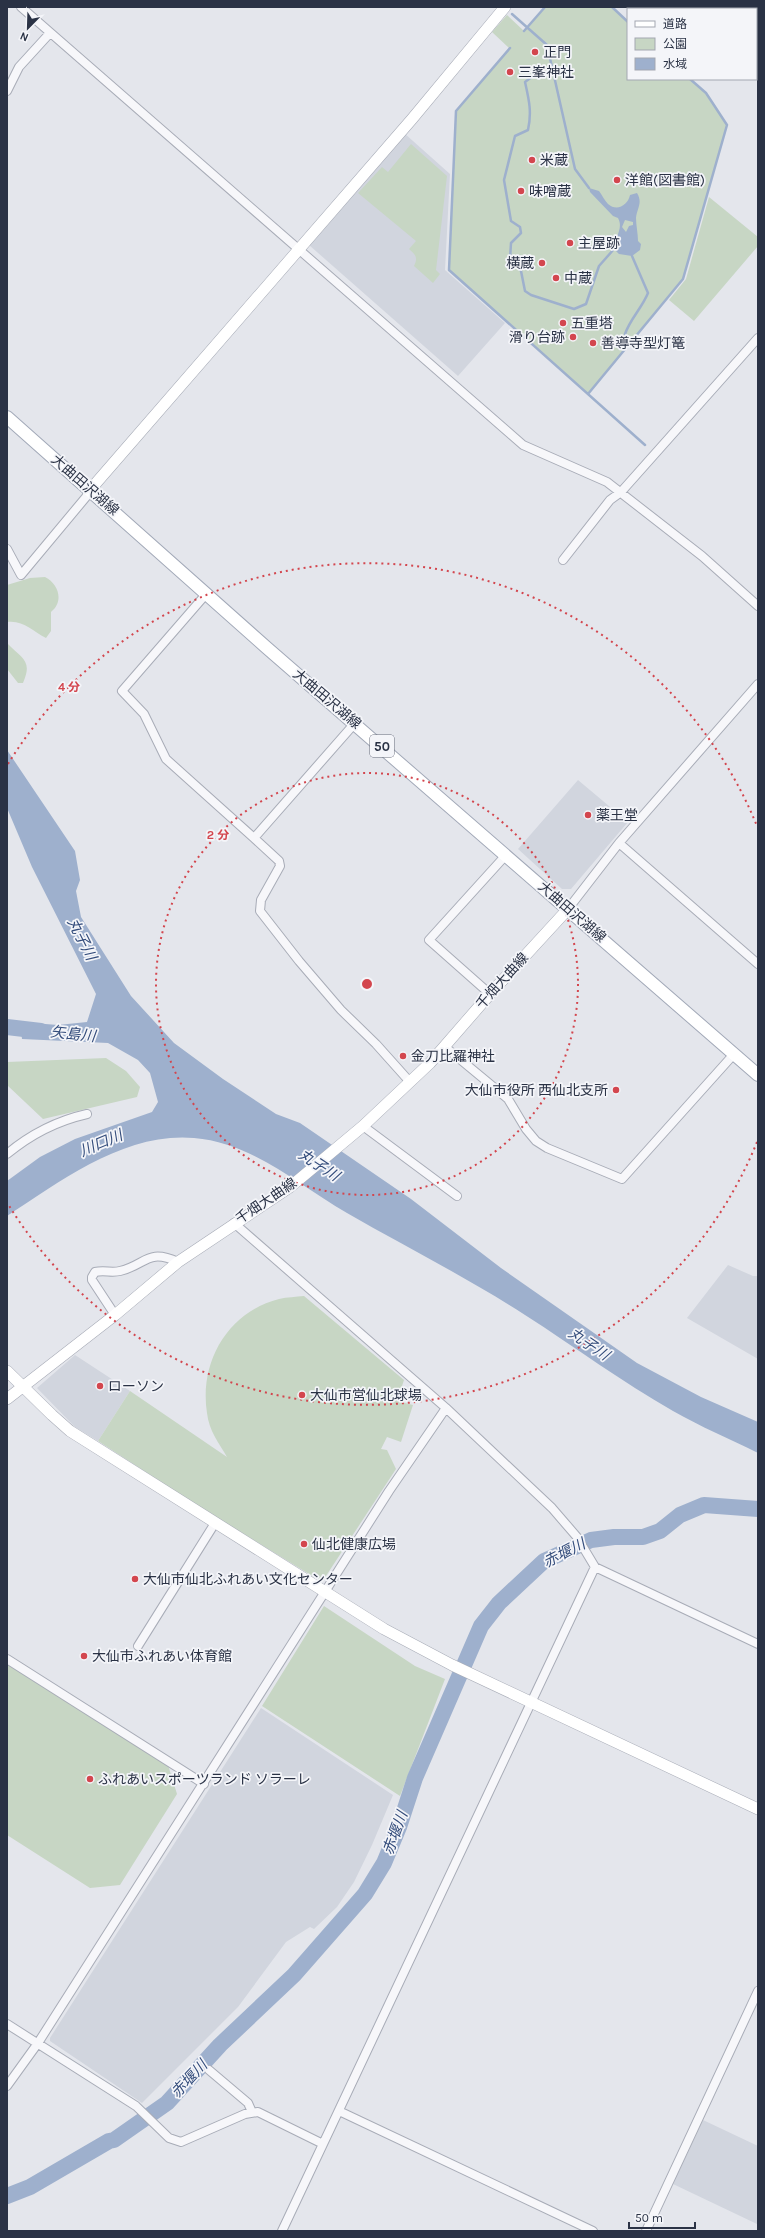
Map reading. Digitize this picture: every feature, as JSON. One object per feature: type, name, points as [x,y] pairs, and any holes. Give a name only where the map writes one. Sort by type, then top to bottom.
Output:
[{"type":"main road","name":"大曲田沢湖線","points":[[7,417],[207,593],[267,648],[758,1075]]},
{"type":"street","points":[[21,7],[524,446],[580,469],[621,492],[702,556],[758,606]]},
{"type":"street","points":[[7,549],[21,574],[86,497],[90,490],[300,249],[501,8]]},
{"type":"street","points":[[7,91],[19,67],[50,33]]},
{"type":"street","points":[[563,560],[610,500],[621,492],[758,338]]},
{"type":"street","points":[[207,593],[122,691],[144,714],[166,759],[279,861],[280,866],[260,900],[260,911],[299,961],[341,1010],[376,1044],[410,1082]]},
{"type":"street","points":[[568,909],[619,843],[758,684]]},
{"type":"street","points":[[254,838],[355,723]]},
{"type":"street","points":[[619,843],[758,964]]},
{"type":"street","points":[[490,994],[429,940],[506,855]]},
{"type":"street","name":"千畑大曲線","points":[[7,1399],[115,1315],[178,1262],[234,1223],[290,1187],[363,1126],[430,1063],[490,994],[568,909]]},
{"type":"street","points":[[444,1046],[508,1099],[536,1141],[546,1148],[622,1179],[734,1054]]},
{"type":"street","points":[[7,1154],[34,1133],[67,1119],[87,1114]]},
{"type":"street","points":[[363,1126],[457,1196]]},
{"type":"street","points":[[234,1223],[446,1408],[552,1508],[577,1537],[595,1567],[758,1644]]},
{"type":"street","points":[[115,1315],[92,1280],[93,1275],[96,1272],[126,1270],[148,1257],[157,1256],[178,1262]]},
{"type":"street","points":[[7,1371],[52,1416],[70,1431],[384,1630],[452,1665],[758,1809]]},
{"type":"street","points":[[7,2086],[38,2043],[326,1593],[389,1491],[446,1408]]},
{"type":"street","points":[[138,1646],[215,1523]]},
{"type":"street","points":[[282,2231],[595,1567]]},
{"type":"street","points":[[7,1659],[204,1784]]},
{"type":"street","points":[[646,2231],[758,1991]]},
{"type":"street","points":[[7,2024],[136,2106],[169,2138],[181,2142],[252,2112],[258,2112],[323,2144]]},
{"type":"street","points":[[209,2070],[248,2103],[252,2112]]},
{"type":"street","points":[[339,2111],[593,2231]]},
{"type":"shaded area","points":[[404,133],[450,174],[445,270],[505,323],[458,376],[309,245]]},
{"type":"shaded area","points":[[578,780],[628,822],[571,889],[562,889],[518,849]]},
{"type":"shaded area","points":[[728,1265],[753,1276],[758,1276],[758,1359],[687,1318]]},
{"type":"shaded area","points":[[75,1355],[130,1391],[98,1441],[75,1427],[37,1388]]},
{"type":"shaded area","points":[[261,1708],[393,1795],[372,1845],[354,1882],[337,1907],[314,1929],[310,1927],[286,1942],[238,2007],[142,2103],[50,2041],[50,2038]]},
{"type":"shaded area","points":[[703,2120],[758,2146],[757,2224],[673,2184]]},
{"type":"green space","points":[[545,7],[612,7],[627,21],[627,80],[691,80],[706,93],[727,125],[683,279],[588,394],[449,270],[456,111],[509,48],[492,32],[507,15],[524,31]]},
{"type":"green space","points":[[411,144],[447,176],[436,270],[440,274],[433,283],[414,266],[416,257],[409,249],[416,241],[358,193],[382,167],[388,172]]},
{"type":"green space","points":[[709,197],[758,237],[758,246],[694,321],[669,300],[686,279]]},
{"type":"green space","points":[[45,577],[54,584],[59,598],[58,603],[51,612],[51,631],[46,638],[23,624],[7,622],[7,585],[30,578]]},
{"type":"green space","points":[[7,643],[24,660],[26,664],[27,669],[23,683],[18,683],[7,669]]},
{"type":"green space","points":[[106,1058],[126,1071],[140,1087],[137,1097],[43,1119],[7,1085],[7,1062]]},
{"type":"green space","points":[[304,1296],[404,1380],[397,1401],[413,1405],[401,1442],[387,1437],[381,1449],[387,1450],[396,1469],[322,1582],[198,1506],[98,1441],[130,1391],[227,1457],[212,1431],[207,1413],[206,1394],[208,1376],[213,1358],[221,1342],[232,1327],[245,1315],[261,1306],[279,1299]]},
{"type":"green space","points":[[324,1606],[415,1666],[445,1679],[400,1796],[262,1706]]},
{"type":"green space","name":"ふれあいスポーツランド ソラーレ","points":[[7,1664],[168,1765],[177,1794],[120,1885],[90,1888],[7,1835]]},
{"type":"water","points":[[589,188],[599,191],[608,204],[615,207],[622,206],[627,202],[630,195],[637,193],[640,200],[636,221],[638,241],[641,244],[640,250],[632,256],[619,254],[614,249],[620,222],[618,218],[613,216],[590,192]],"holes":[[[625,220],[633,222],[633,225],[629,226],[626,232],[622,227]]]},
{"type":"water","points":[[7,750],[75,851],[80,880],[76,891],[81,917],[131,996],[174,1043],[223,1079],[276,1114],[300,1123],[411,1199],[501,1268],[637,1363],[701,1397],[758,1422],[758,1453],[673,1411],[635,1388],[503,1301],[328,1202],[274,1166],[255,1156],[215,1141],[194,1138],[168,1138],[143,1143],[119,1151],[95,1161],[72,1174],[7,1216],[7,1181],[40,1157],[75,1139],[152,1112],[158,1102],[150,1073],[138,1060],[108,1043],[22,1039],[20,1022],[58,1025],[87,1022],[96,994],[32,867],[7,808]]},
{"type":"waterway","points":[[524,31],[545,7]]},
{"type":"waterway","points":[[612,7],[627,21]]},
{"type":"waterway","points":[[512,14],[547,45],[575,169],[589,188]]},
{"type":"waterway","points":[[510,48],[456,111],[449,270],[645,445]]},
{"type":"waterway","points":[[533,76],[525,82],[530,112],[528,130],[515,136],[504,180],[511,221],[520,227],[521,233],[511,243],[510,259],[521,271],[525,291],[531,295],[574,309],[586,304],[599,266],[614,249]]},
{"type":"waterway","points":[[588,394],[683,279],[727,125],[706,93],[691,80]]},
{"type":"waterway","points":[[629,344],[625,334],[648,293],[632,256]]},
{"type":"waterway","name":"矢島川","points":[[7,1027],[41,1031]]},
{"type":"waterway","name":"赤堰川","points":[[7,2196],[30,2187],[109,2141],[114,2140],[167,2103],[220,2045],[294,1975],[365,1894],[384,1863],[399,1827],[415,1778],[481,1626],[499,1603],[544,1561],[591,1540],[614,1537],[643,1537],[660,1531],[680,1515],[704,1505],[758,1509]]},
{"type":"place","name":"正門","points":[[535,52]]},
{"type":"place","name":"三峯神社","points":[[510,72]]},
{"type":"place","name":"米蔵","points":[[532,160]]},
{"type":"place","name":"洋館(図書館)","points":[[617,180]]},
{"type":"place","name":"味噌蔵","points":[[521,191]]},
{"type":"place","name":"主屋跡","points":[[570,243]]},
{"type":"place","name":"横蔵","points":[[542,263]]},
{"type":"place","name":"中蔵","points":[[556,278]]},
{"type":"place","name":"五重塔","points":[[563,323]]},
{"type":"place","name":"滑り台跡","points":[[573,337]]},
{"type":"place","name":"善導寺型灯篭","points":[[593,343]]},
{"type":"place","name":"薬王堂","points":[[588,815]]},
{"type":"place","name":"金刀比羅神社","points":[[403,1056]]},
{"type":"place","name":"大仙市役所 西仙北支所","points":[[616,1090]]},
{"type":"place","name":"ローソン","points":[[100,1386]]},
{"type":"place","name":"大仙市営仙北球場","points":[[302,1395]]},
{"type":"place","name":"仙北健康広場","points":[[304,1544]]},
{"type":"place","name":"大仙市仙北ふれあい文化センター","points":[[135,1579]]},
{"type":"place","name":"大仙市ふれあい体育館","points":[[84,1656]]},
{"type":"place","name":"ふれあいスポーツランド ソラーレ","points":[[90,1779]]},
{"type":"water label","name":"丸子川","points":[[82,939]]},
{"type":"water label","name":"川口川","points":[[101,1143]]},
{"type":"water label","name":"丸子川","points":[[319,1165]]},
{"type":"water label","name":"丸子川","points":[[589,1344]]}]
